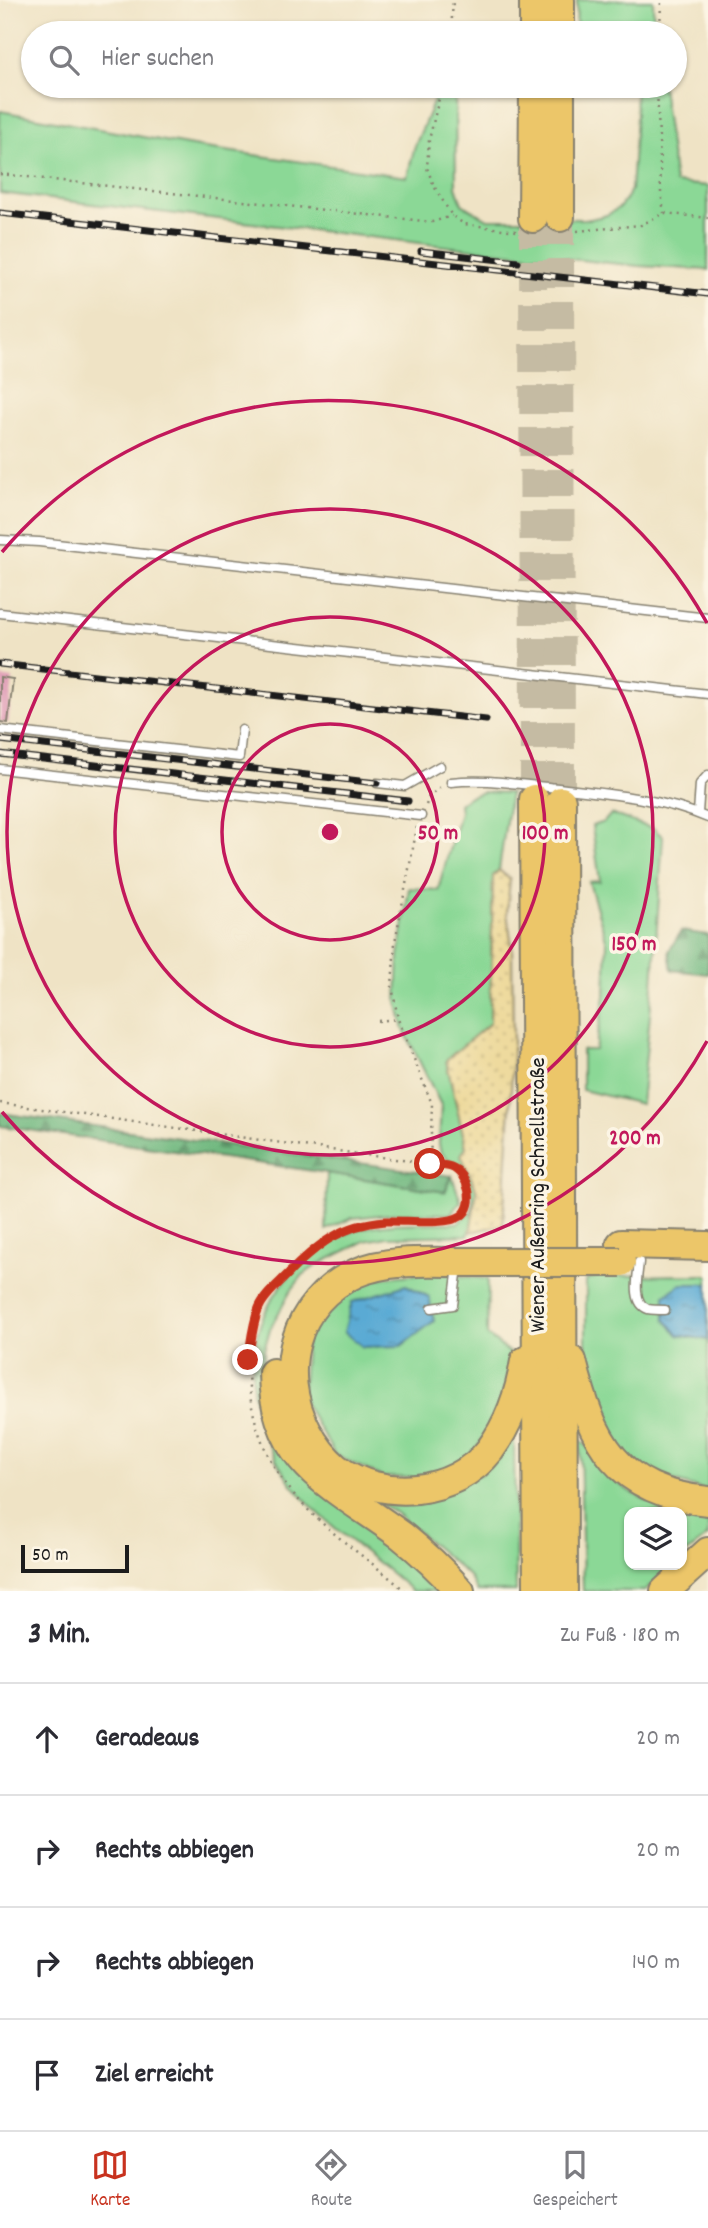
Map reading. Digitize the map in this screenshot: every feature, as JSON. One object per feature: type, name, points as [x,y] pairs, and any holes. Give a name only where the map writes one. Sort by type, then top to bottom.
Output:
[{"type":"highway","points":[[534,0],[534,21]]},
{"type":"highway","points":[[559,0],[559,21]]},
{"type":"highway","points":[[535,98],[548,224]]},
{"type":"highway","points":[[548,224],[559,98]]},
{"type":"highway","name":"Wiener Außenring Schnellstraße","points":[[538,1591],[536,1282],[547,800],[562,1321],[564,1591]]},
{"type":"highway","points":[[460,1591],[436,1564],[400,1535],[333,1489],[299,1457],[286,1437],[278,1414],[273,1390],[273,1365],[278,1339],[287,1316],[299,1298],[330,1269],[368,1250],[392,1246],[471,1256]]},
{"type":"highway","points":[[627,1256],[708,1246]]},
{"type":"highway","points":[[536,1282],[524,1367],[517,1396],[506,1424],[489,1450],[475,1465],[455,1478],[430,1487],[384,1489],[361,1483],[335,1467],[315,1446],[300,1417],[292,1392],[290,1365],[295,1342],[305,1319],[327,1293],[355,1274],[378,1266],[471,1256],[627,1256],[708,1264]]},
{"type":"highway","points":[[562,1321],[588,1415],[598,1440],[612,1458],[631,1477],[662,1492],[708,1502]]},
{"type":"highway","points":[[664,1591],[708,1552]]},
{"type":"lane","points":[[0,540],[39,542],[708,618]]},
{"type":"lane","points":[[0,613],[708,694]]},
{"type":"lane","points":[[0,730],[239,757],[242,730]]},
{"type":"lane","points":[[377,783],[405,786],[440,766]]},
{"type":"lane","points":[[0,769],[421,816]]},
{"type":"lane","points":[[698,813],[699,785],[708,775]]},
{"type":"lane","points":[[451,782],[484,780],[617,795],[698,813],[708,818]]},
{"type":"lane","points":[[432,1308],[453,1305],[471,1256]]},
{"type":"lane","points":[[627,1256],[640,1303],[647,1309],[665,1310]]},
{"type":"path","points":[[452,21],[453,0]]},
{"type":"path","points":[[660,21],[661,0]]},
{"type":"path","points":[[439,98],[429,140],[427,168],[434,186],[452,216],[464,225],[479,228],[548,224],[641,225],[664,214],[708,218]]},
{"type":"path","points":[[657,98],[664,214]]},
{"type":"path","points":[[0,174],[432,222],[452,216]]},
{"type":"path","points":[[430,1164],[432,1104],[398,1019],[392,986],[396,942],[414,834],[429,797],[439,786],[451,782]]},
{"type":"path","points":[[378,1021],[398,1019]]},
{"type":"path","points":[[0,1103],[451,1167],[463,1178],[469,1192],[469,1200],[463,1215],[456,1219],[364,1224],[324,1240],[308,1253],[260,1305],[248,1360],[248,1382],[255,1420],[271,1462],[282,1479],[295,1497],[322,1523],[405,1591]]},
{"type":"green space","points":[[577,0],[653,0],[654,21],[576,21]]},
{"type":"green space","points":[[435,98],[455,98],[456,186],[462,204],[488,219],[591,219],[607,215],[620,207],[631,190],[635,98],[664,98],[675,183],[708,186],[708,270],[639,266],[453,247],[0,193],[0,111],[198,147],[407,177],[415,146]]},
{"type":"green space","points":[[483,792],[510,793],[499,870],[493,876],[490,1023],[446,1060],[466,1147],[464,1163],[478,1191],[470,1232],[468,1235],[387,1237],[365,1241],[317,1265],[303,1275],[290,1292],[270,1329],[264,1350],[264,1397],[405,1550],[447,1591],[412,1591],[319,1514],[288,1478],[275,1458],[256,1409],[253,1360],[265,1313],[278,1291],[302,1263],[323,1246],[348,1233],[369,1227],[458,1223],[472,1211],[473,1196],[464,1172],[441,1153],[441,1105],[404,1030],[397,1001],[399,956],[409,888],[438,890],[460,812],[459,804],[468,797]]},
{"type":"green space","points":[[611,814],[654,829],[663,837],[653,985],[641,1104],[582,1090],[582,1050],[595,1050],[605,996],[607,943],[589,882],[600,881],[592,826],[604,822]]},
{"type":"green space","points":[[681,931],[708,935],[708,974],[672,970],[669,951]]},
{"type":"green space","points":[[0,1113],[452,1176],[445,1192],[0,1126]]},
{"type":"green space","points":[[327,1173],[445,1192],[452,1176],[461,1202],[450,1214],[398,1213],[352,1218],[326,1230]]},
{"type":"green space","points":[[434,1273],[488,1279],[487,1335],[511,1354],[501,1410],[476,1449],[451,1469],[418,1478],[382,1477],[335,1455],[302,1399],[306,1339],[321,1314],[345,1291],[375,1278]]},
{"type":"green space","points":[[708,1275],[708,1491],[641,1472],[607,1436],[586,1373],[586,1280],[599,1276]]},
{"type":"green space","points":[[514,1439],[516,1591],[477,1591],[469,1576],[396,1513],[371,1498],[482,1474]]},
{"type":"green space","points":[[580,1440],[619,1484],[642,1498],[667,1507],[624,1507],[624,1570],[667,1570],[645,1591],[583,1591]]},
{"type":"green space","points":[[687,1510],[708,1512],[708,1536],[687,1552]]},
{"type":"sand","points":[[499,870],[510,879],[507,913],[512,946],[513,1054],[503,1225],[470,1232],[477,1191],[461,1155],[466,1147],[446,1060],[490,1023],[493,876]]},
{"type":"water","points":[[681,1284],[708,1284],[708,1340],[678,1335],[665,1319],[665,1295]]},
{"type":"water","points":[[406,1285],[429,1297],[434,1321],[401,1346],[363,1347],[344,1332],[352,1302]]},
{"type":"building","points":[[0,677],[13,679],[8,723],[0,722]]},
{"type":"tunnel","points":[[560,217],[561,801]]},
{"type":"tunnel","points":[[533,218],[534,799]]},
{"type":"railway","points":[[0,213],[708,294]]},
{"type":"railway","points":[[421,251],[518,262]]},
{"type":"railway","points":[[0,664],[486,720]]},
{"type":"railway","points":[[0,740],[377,783]]},
{"type":"railway","points":[[0,754],[408,801]]},
{"type":"route","points":[[248,1360],[260,1305],[308,1253],[324,1240],[364,1224],[386,1221],[438,1221],[456,1219],[463,1215],[467,1209],[469,1192],[463,1178],[451,1167],[430,1164]]}]
